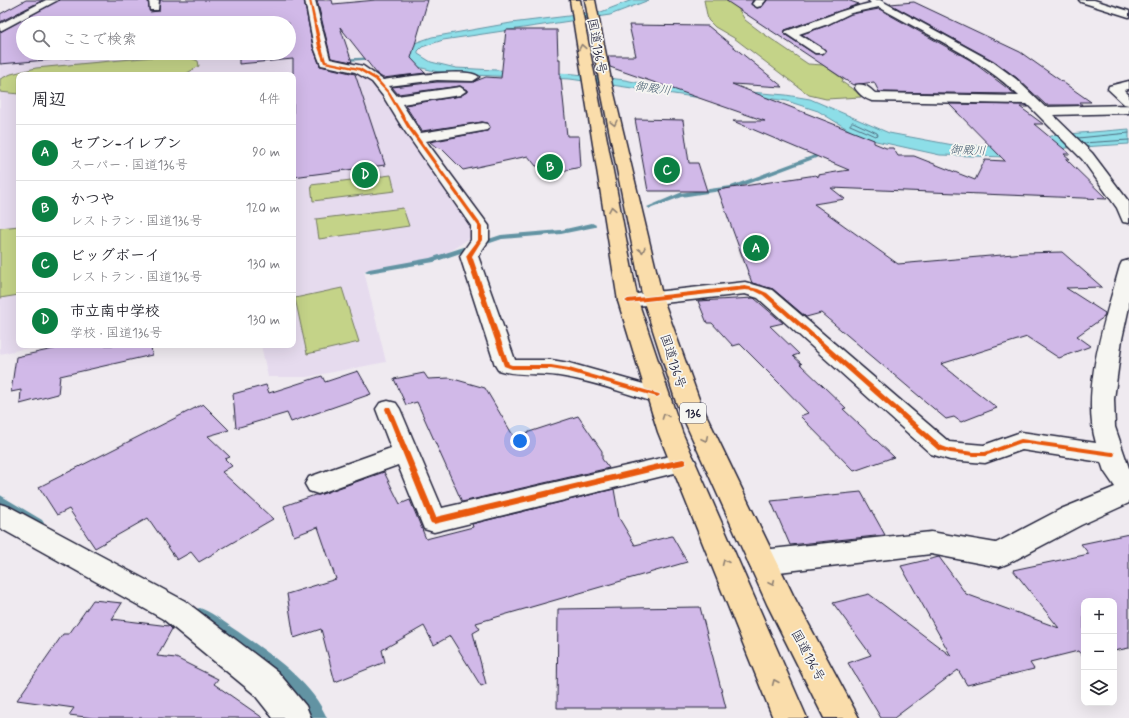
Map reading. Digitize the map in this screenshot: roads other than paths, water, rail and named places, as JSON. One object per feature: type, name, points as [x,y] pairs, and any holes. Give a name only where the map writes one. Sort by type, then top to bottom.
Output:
[{"type":"highway","name":"国道136号","points":[[575,0],[577,16],[596,79],[653,298],[688,402],[782,604],[842,718]]},
{"type":"highway","name":"国道136号","points":[[590,0],[596,79],[628,301],[657,395],[683,462],[790,718]]},
{"type":"street","points":[[23,16],[53,0]]},
{"type":"street","points":[[310,0],[318,40],[326,62],[359,69],[369,74],[380,84],[480,226],[480,240],[469,256],[506,365],[512,367],[551,367],[568,370],[657,395]]},
{"type":"street","points":[[1084,0],[1129,14]]},
{"type":"street","points":[[819,51],[790,33],[824,22],[848,10],[876,2],[989,65],[1012,82],[1032,100],[1087,156],[1128,211]]},
{"type":"street","points":[[1105,7],[1129,4]]},
{"type":"street","points":[[0,17],[16,18]]},
{"type":"street","points":[[0,28],[16,20]]},
{"type":"street","points":[[380,84],[437,76],[473,77]]},
{"type":"street","points":[[1129,85],[1114,89],[1129,101]]},
{"type":"street","points":[[861,88],[872,97],[1032,100]]},
{"type":"street","points":[[397,107],[461,97]]},
{"type":"street","points":[[1043,111],[1129,110]]},
{"type":"street","points":[[417,138],[482,127]]},
{"type":"street","points":[[1129,266],[1111,339],[1102,398],[1103,428],[1117,471],[1129,486]]},
{"type":"street","points":[[628,301],[745,288],[756,290],[765,294],[940,448],[956,452],[985,454],[1021,441],[1112,454]]},
{"type":"street","points":[[388,409],[434,520],[683,462]]},
{"type":"street","points":[[318,484],[406,452]]},
{"type":"street","points":[[762,562],[931,543],[999,555],[1072,517],[1129,492]]},
{"type":"street","points":[[0,515],[174,610],[266,683],[294,718]]},
{"type":"water","name":"御殿川","points":[[632,0],[649,0],[610,15],[443,40],[422,47],[418,51],[418,54],[431,62],[456,68],[575,74],[625,80],[664,88],[711,93],[749,92],[786,95],[810,99],[889,133],[953,145],[1004,147],[1056,135],[1129,129],[1129,144],[1066,148],[1008,157],[940,155],[876,141],[854,133],[818,111],[787,101],[767,98],[708,99],[570,79],[446,74],[418,67],[403,50],[409,45],[432,37],[511,23],[601,12]]},
{"type":"waterway","points":[[318,6],[334,61],[377,58]]},
{"type":"waterway","points":[[650,207],[680,195],[732,188],[814,157],[825,149]]},
{"type":"waterway","points":[[369,271],[431,260],[501,237],[561,232],[592,225]]},
{"type":"waterway","points":[[0,499],[38,523]]},
{"type":"waterway","points":[[200,613],[249,647],[285,675],[312,704],[320,718]]},
{"type":"place","name":"かつや","points":[[550,167]]},
{"type":"place","name":"ビッグボーイ","points":[[667,170]]},
{"type":"place","name":"市立南中学校","points":[[365,175]]},
{"type":"place","name":"セブン-イレブン","points":[[756,248]]}]
